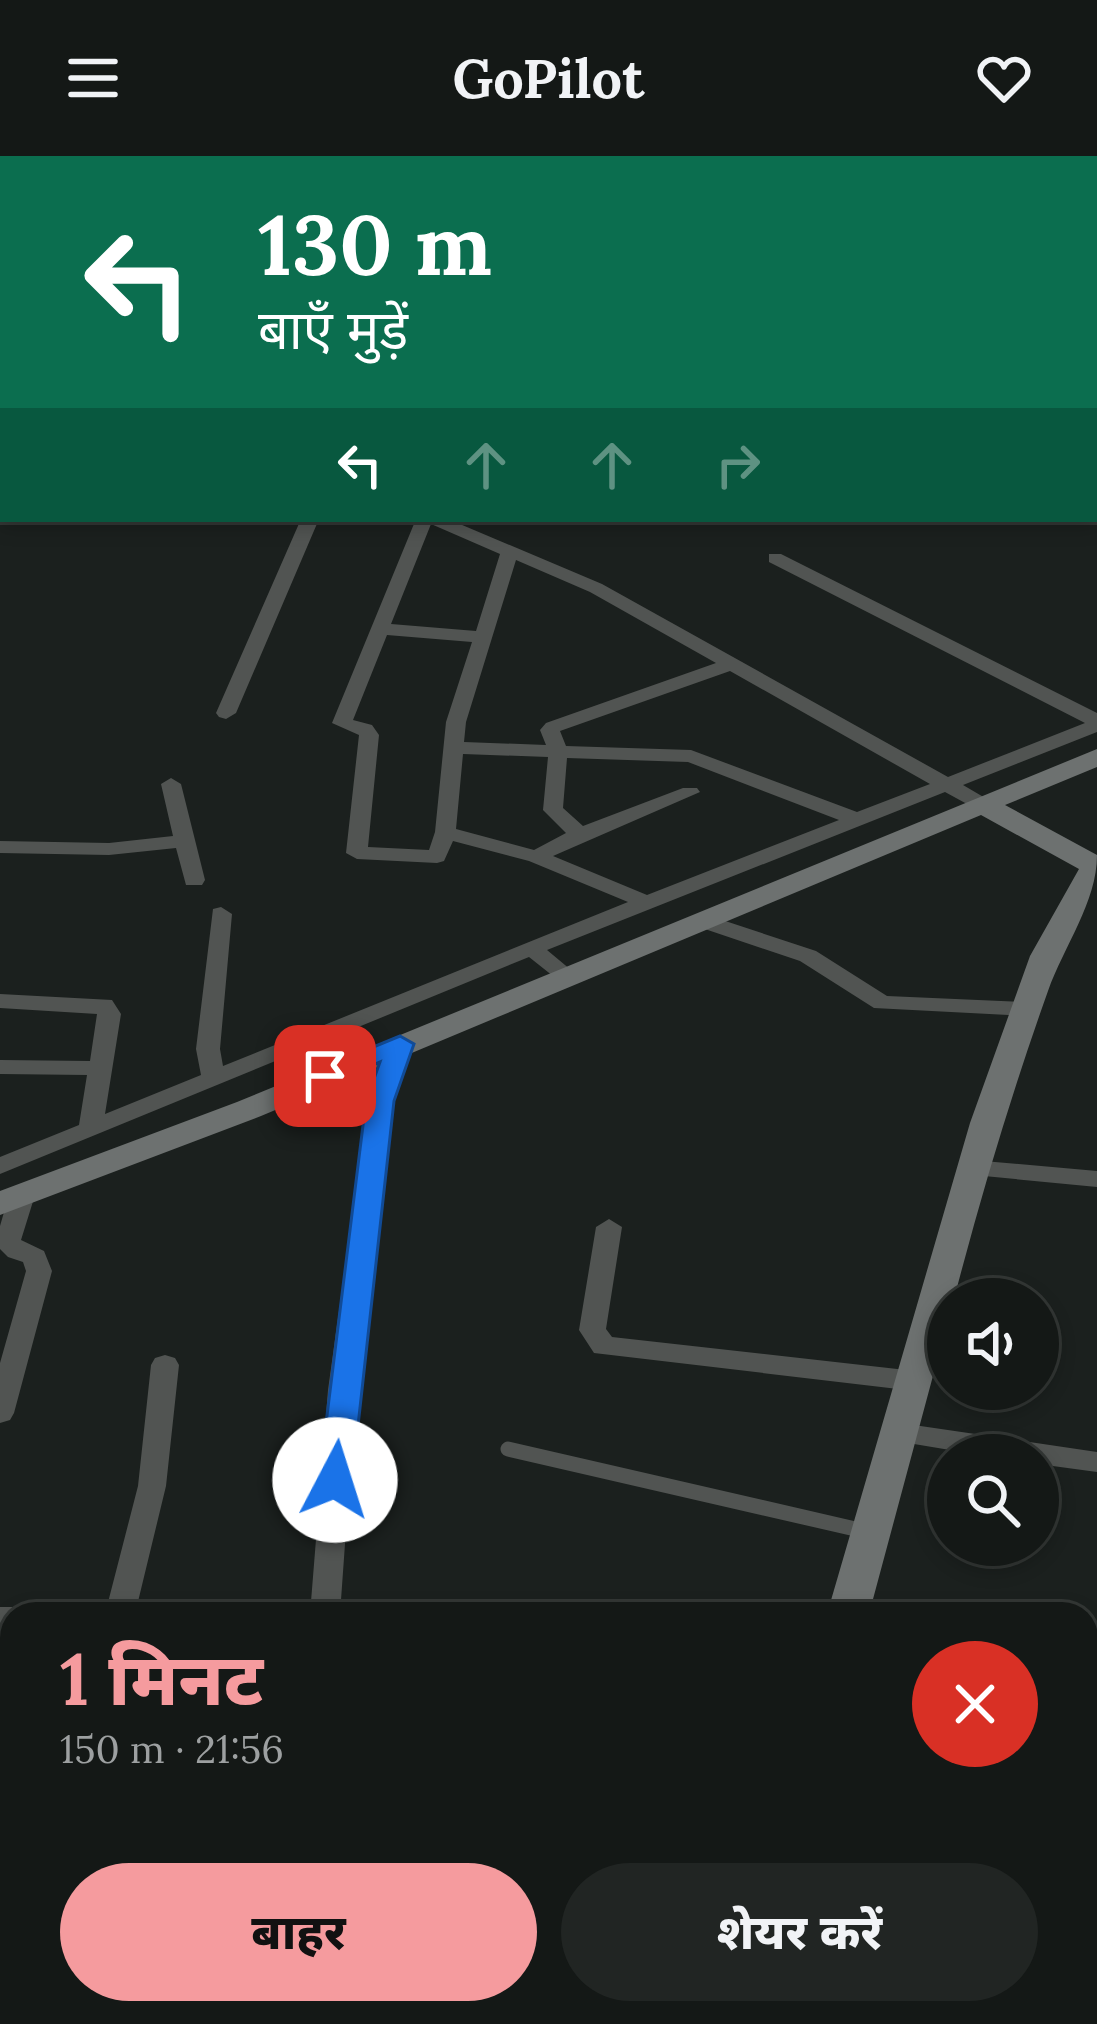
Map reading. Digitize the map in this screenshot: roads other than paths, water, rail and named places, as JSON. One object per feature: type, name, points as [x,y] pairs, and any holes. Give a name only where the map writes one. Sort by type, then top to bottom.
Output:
[{"type":"street","points":[[226,712],[309,522]]},
{"type":"street","points":[[428,522],[342,723],[369,735],[355,850],[364,855],[437,857],[445,832],[456,722],[510,551]]},
{"type":"street","points":[[437,522],[613,596],[1097,866],[1074,894],[1026,1009],[972,1168],[852,1602]]},
{"type":"street","points":[[775,558],[1097,723]]},
{"type":"street","points":[[381,629],[483,637]]},
{"type":"street","points":[[580,834],[553,810],[558,751],[550,730],[730,664]]},
{"type":"street","points":[[0,1166],[214,1079],[547,961],[700,920],[966,795],[1097,723]]},
{"type":"street","points":[[454,748],[691,756],[856,819]]},
{"type":"street","points":[[0,1413],[39,1271],[35,1256],[17,1251],[8,1242],[11,1200],[400,1044],[646,902],[856,819],[966,795],[1097,757]]},
{"type":"street","points":[[172,784],[194,880]]},
{"type":"street","points":[[536,857],[580,834],[690,793]]},
{"type":"street","points":[[445,832],[536,857],[646,902]]},
{"type":"street","points":[[0,848],[109,849],[184,842]]},
{"type":"street","points":[[214,1079],[208,1048],[221,914]]},
{"type":"street","points":[[700,920],[808,956],[882,1003],[1026,1009]]},
{"type":"street","points":[[0,1001],[104,1005],[109,1014],[90,1130]]},
{"type":"street","points":[[327,1602],[342,1390],[377,1123],[400,1044]]},
{"type":"street","points":[[0,1067],[99,1068]]},
{"type":"street","points":[[972,1168],[1097,1179]]},
{"type":"street","points":[[609,1227],[592,1330],[604,1346],[914,1381]]},
{"type":"street","points":[[123,1602],[152,1486],[166,1365]]},
{"type":"street","points":[[900,1433],[1097,1462]]},
{"type":"lane","points":[[508,1449],[872,1533]]}]
